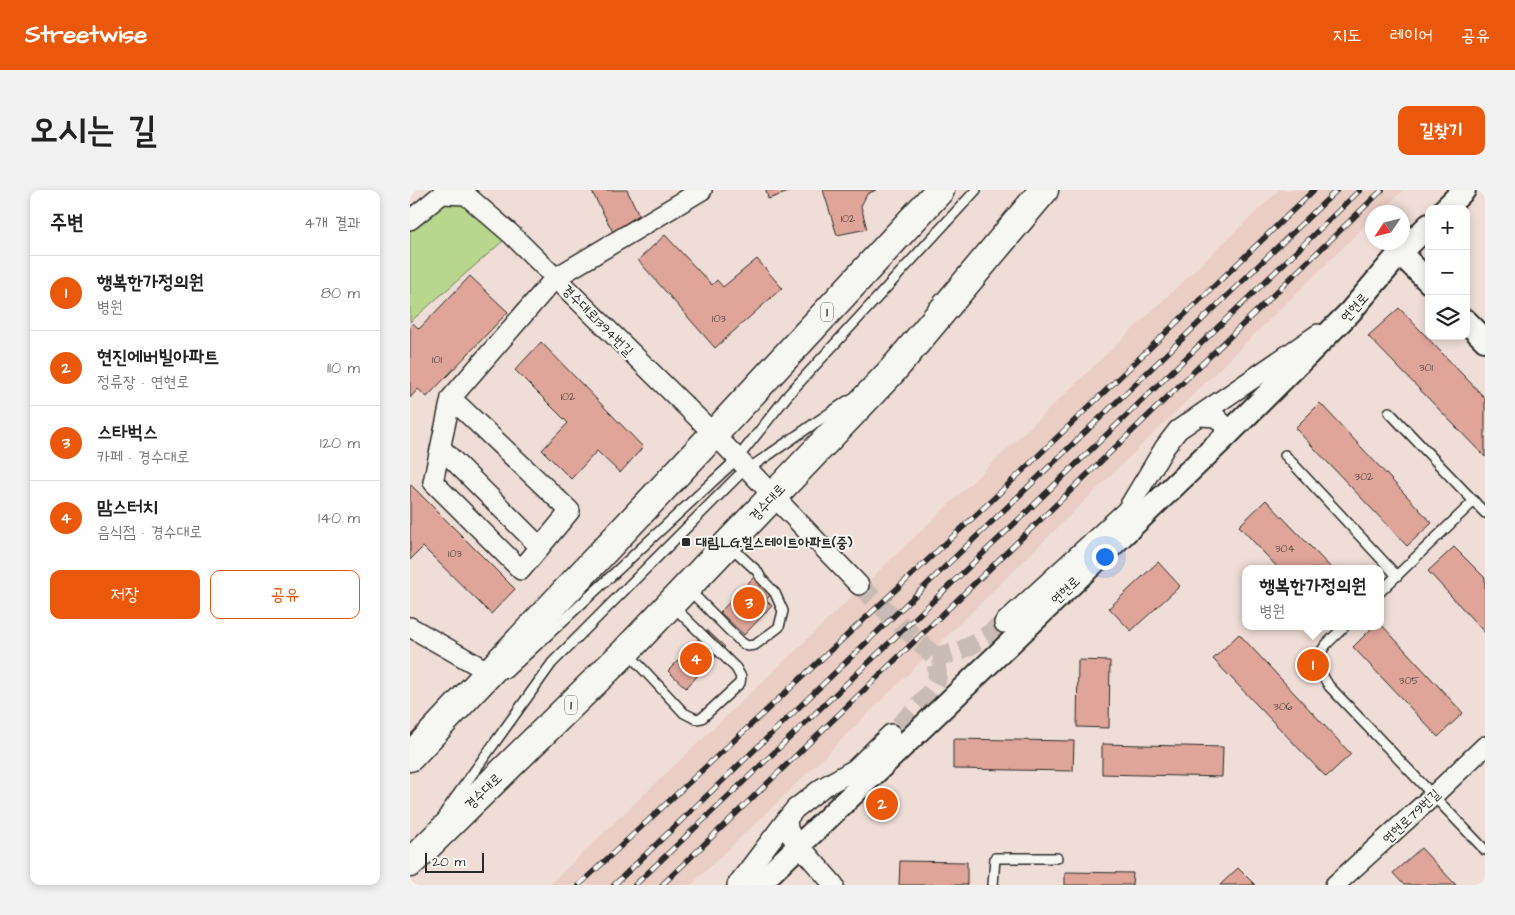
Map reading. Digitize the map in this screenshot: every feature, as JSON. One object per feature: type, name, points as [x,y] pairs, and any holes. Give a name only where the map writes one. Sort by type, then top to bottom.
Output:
[{"type":"main road","name":"1","points":[[714,434],[940,190]]},
{"type":"main road","name":"경수대로","points":[[410,862],[626,652],[893,370],[1044,190]]},
{"type":"main road","points":[[412,758],[496,675],[714,434]]},
{"type":"street","points":[[451,398],[570,511],[522,570],[434,482],[451,398],[555,278],[702,190]]},
{"type":"street","points":[[1449,205],[1464,190]]},
{"type":"street","name":"경수대로1394번길","points":[[410,220],[442,194],[466,195],[510,234],[714,434],[859,584]]},
{"type":"street","name":"연현로","points":[[758,885],[1225,437],[1350,312],[1400,253],[1425,229]]},
{"type":"street","points":[[1400,253],[1425,278]]},
{"type":"street","points":[[1004,623],[1127,510],[1165,447],[1178,430],[1350,312]]},
{"type":"street","points":[[1470,325],[1485,340]]},
{"type":"street","points":[[1200,416],[1216,418],[1224,425],[1225,437]]},
{"type":"street","points":[[441,448],[540,547]]},
{"type":"street","points":[[410,628],[496,675]]},
{"type":"street","points":[[738,885],[795,809],[822,788],[856,769],[891,734]]},
{"type":"street","name":"연현로79번길","points":[[1335,885],[1485,746]]},
{"type":"street","points":[[787,820],[788,829],[792,837],[834,885]]},
{"type":"lane","points":[[410,862],[552,663],[725,489],[788,395],[976,190]]},
{"type":"lane","points":[[496,675],[743,464],[893,370]]},
{"type":"lane","points":[[1389,412],[1485,513]]},
{"type":"lane","points":[[1285,455],[1397,576]]},
{"type":"lane","points":[[1384,588],[1474,501]]},
{"type":"lane","points":[[679,596],[747,646],[755,645],[779,627],[783,611],[775,593],[757,571],[728,544]]},
{"type":"lane","points":[[626,652],[684,713],[696,719],[702,718],[740,683],[742,677],[736,668],[679,596]]},
{"type":"lane","points":[[1341,630],[1320,654],[1319,668],[1329,686],[1485,850]]},
{"type":"lane","points":[[412,758],[446,733]]},
{"type":"lane","points":[[993,885],[995,858],[1057,858]]},
{"type":"shaded area","points":[[1279,190],[1403,190],[1387,205],[1365,205],[1365,226],[691,885],[549,885]]},
{"type":"green space","points":[[442,194],[491,216],[511,234],[410,322],[410,220]]},
{"type":"building","points":[[591,190],[627,190],[639,215],[613,232]]},
{"type":"building","points":[[766,190],[795,190],[768,199]]},
{"type":"building","points":[[823,190],[876,190],[867,194],[861,206],[867,229],[837,235]]},
{"type":"building","points":[[665,235],[712,285],[717,280],[723,287],[757,259],[782,288],[715,348],[638,260]]},
{"type":"building","points":[[470,276],[508,312],[427,397],[418,389],[410,398],[410,327],[413,323],[419,329]]},
{"type":"building","points":[[1399,308],[1425,335],[1425,340],[1430,340],[1485,398],[1485,457],[1368,336]]},
{"type":"building","points":[[541,342],[643,447],[620,473],[597,451],[571,479],[542,450],[568,423],[515,370]]},
{"type":"building","points":[[1320,403],[1432,523],[1407,546],[1295,428]]},
{"type":"building","points":[[410,484],[515,589],[491,614],[423,547],[410,560]]},
{"type":"building","points":[[1266,500],[1328,565],[1275,565],[1239,526]]},
{"type":"building","points":[[1454,547],[1485,578],[1485,633],[1428,571]]},
{"type":"building","points":[[1158,562],[1180,586],[1131,631],[1109,608]]},
{"type":"building","points":[[754,577],[771,594],[766,600],[772,606],[744,635],[720,612]]},
{"type":"building","points":[[1384,627],[1463,713],[1438,737],[1353,647],[1370,630],[1384,630]]},
{"type":"building","points":[[707,630],[725,647],[686,688],[668,671]]},
{"type":"building","points":[[1239,634],[1351,754],[1326,777],[1213,659]]},
{"type":"building","points":[[1078,660],[1110,661],[1109,728],[1077,727]]},
{"type":"building","points":[[953,739],[1074,741],[1073,771],[953,769]]},
{"type":"building","points":[[1102,744],[1223,747],[1222,777],[1102,774]]},
{"type":"building","points":[[1421,848],[1456,885],[1404,885],[1393,873]]},
{"type":"building","points":[[900,861],[967,862],[967,885],[899,885]]},
{"type":"building","points":[[1238,868],[1255,885],[1220,885]]},
{"type":"building","points":[[1065,872],[1133,873],[1132,885],[1065,885]]},
{"type":"tunnel","points":[[859,585],[933,655],[936,664],[937,679],[935,685],[891,734]]},
{"type":"tunnel","points":[[933,655],[943,655],[962,650],[1004,623]]},
{"type":"railway","points":[[579,885],[991,501],[1314,190]]},
{"type":"railway","points":[[614,885],[1337,190]]},
{"type":"railway","points":[[635,885],[1014,524],[1360,190]]},
{"type":"railway","points":[[662,885],[1382,190]]},
{"type":"place","name":"대림.LG.힐스테이트아파트(중)","points":[[686,542]]},
{"type":"place","name":"스타벅스","points":[[749,603]]},
{"type":"place","name":"맘스터치","points":[[696,659]]},
{"type":"place","name":"행복한가정의원","points":[[1313,665]]},
{"type":"place","name":"현진에버빌아파트","points":[[882,804]]}]
